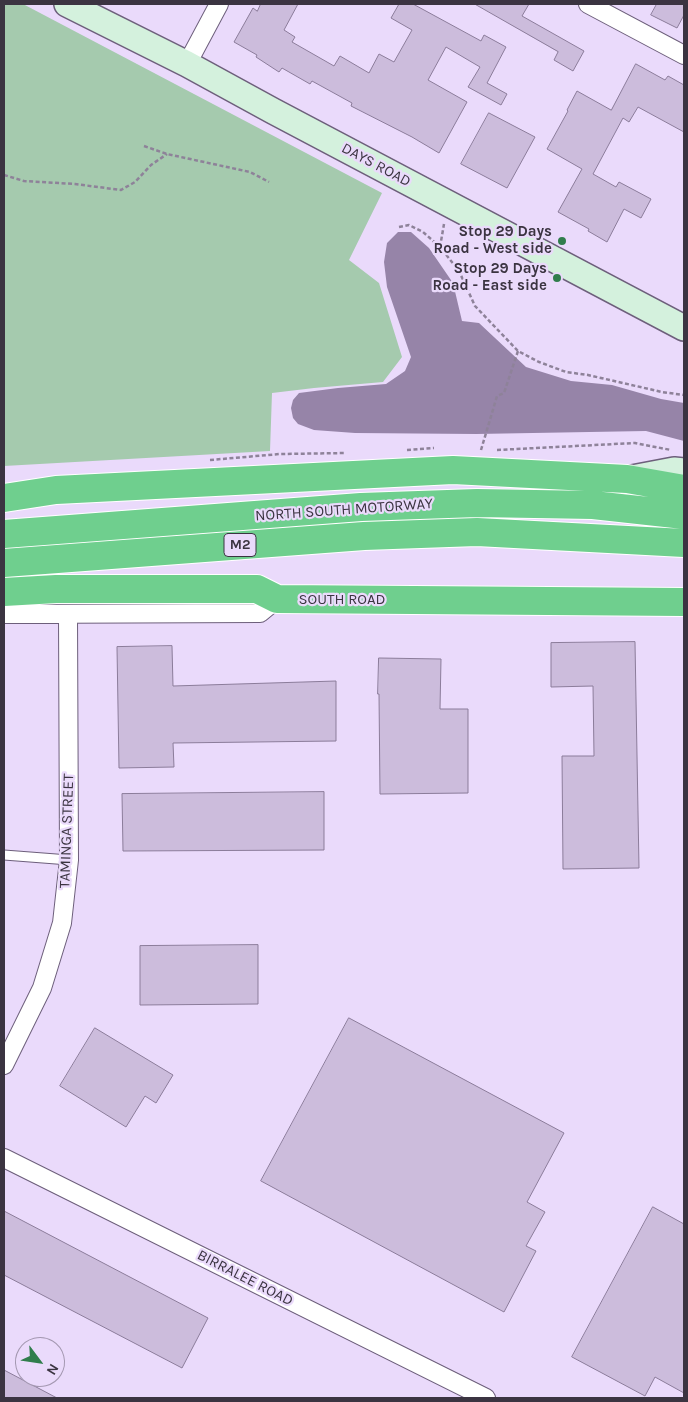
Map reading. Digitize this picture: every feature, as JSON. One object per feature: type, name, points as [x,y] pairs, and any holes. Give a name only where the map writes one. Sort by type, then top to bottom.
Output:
[{"type":"highway","points":[[4,498],[56,490],[430,460],[453,470],[627,478],[683,484]]},
{"type":"highway","name":"NORTH SOUTH MOTORWAY","points":[[4,534],[361,507],[477,503],[593,505],[683,484]]},
{"type":"highway","name":"NORTH SOUTH MOTORWAY","points":[[4,563],[364,536],[477,532],[684,543]]},
{"type":"highway","points":[[4,592],[56,589],[257,589],[277,599]]},
{"type":"highway","name":"SOUTH ROAD","points":[[277,599],[683,602]]},
{"type":"street","name":"DAYS ROAD","points":[[67,4],[187,64],[684,328]]},
{"type":"street","points":[[187,64],[219,4]]},
{"type":"street","points":[[588,4],[684,55]]},
{"type":"street","name":"SOUTH ROAD","points":[[4,614],[260,613],[277,599]]},
{"type":"street","name":"TAMINGA STREET","points":[[4,1065],[42,988],[62,923],[69,860],[68,614]]},
{"type":"street","name":"BIRRALEE ROAD","points":[[4,1158],[486,1398]]},
{"type":"lane","points":[[4,854],[69,860]]},
{"type":"path","points":[[144,146],[167,154],[250,172],[269,182]]},
{"type":"path","points":[[4,175],[24,181],[75,184],[121,190],[135,182],[150,165],[167,154]]},
{"type":"path","points":[[440,248],[444,222]]},
{"type":"path","points":[[399,227],[409,225],[423,232],[440,248],[459,271],[475,306],[518,351],[538,362],[566,372],[684,395]]},
{"type":"path","points":[[518,351],[504,393],[497,396],[480,450],[635,443],[683,484]]},
{"type":"path","points":[[400,450],[430,460]]},
{"type":"green space","points":[[4,4],[23,4],[382,193],[349,260],[379,283],[402,357],[383,382],[272,393],[270,451],[4,466]]},
{"type":"shaded area","points":[[398,232],[411,232],[429,248],[453,283],[462,321],[479,323],[526,367],[571,381],[612,385],[661,399],[684,403],[684,441],[646,431],[476,434],[355,433],[314,430],[298,424],[293,418],[291,408],[293,400],[299,393],[386,384],[405,371],[411,357],[387,287],[384,262],[387,243]]},
{"type":"building","points":[[261,4],[298,4],[284,30],[295,37],[292,42],[334,66],[340,56],[369,73],[379,54],[394,62],[412,30],[391,18],[399,4],[413,4],[481,41],[484,35],[506,47],[487,83],[507,94],[501,105],[468,87],[480,67],[446,47],[428,80],[467,102],[439,153],[351,106],[352,103],[312,81],[310,84],[282,68],[279,72],[256,57],[257,55],[234,42],[253,8],[257,11]]},
{"type":"building","points":[[475,4],[529,4],[522,16],[584,51],[573,71],[554,60],[558,52]]},
{"type":"building","points":[[657,4],[684,4],[684,15],[677,28],[651,15]]},
{"type":"building","points":[[636,64],[665,80],[668,76],[684,85],[684,132],[638,107],[629,122],[623,118],[593,174],[616,187],[619,182],[651,199],[641,218],[624,209],[607,242],[588,231],[589,229],[558,212],[582,169],[547,149],[577,91],[611,110]]},
{"type":"building","points":[[489,113],[535,137],[507,188],[461,164]]},
{"type":"building","points":[[635,642],[639,868],[563,869],[562,756],[594,756],[593,686],[551,687],[551,643]]},
{"type":"building","points":[[172,646],[173,686],[336,681],[336,741],[173,743],[174,767],[119,768],[117,647]]},
{"type":"building","points":[[379,658],[441,659],[440,709],[468,709],[468,793],[380,794]]},
{"type":"building","points":[[324,792],[324,850],[123,851],[122,794]]},
{"type":"building","points":[[258,945],[258,1004],[140,1005],[140,946]]},
{"type":"building","points":[[349,1018],[564,1133],[527,1202],[545,1212],[526,1246],[536,1251],[504,1312],[261,1181]]},
{"type":"building","points":[[95,1028],[173,1075],[156,1103],[145,1096],[126,1127],[60,1086]]},
{"type":"building","points":[[653,1207],[684,1224],[684,1393],[655,1377],[645,1396],[572,1357]]},
{"type":"building","points":[[4,1211],[208,1318],[182,1368],[4,1275]]},
{"type":"building","points":[[4,1370],[15,1376],[15,1387],[36,1387],[57,1398],[4,1398]]},
{"type":"place","name":"Stop 29 Days Road - West side","points":[[562,241]]},
{"type":"place","name":"Stop 29 Days Road - East side","points":[[557,278]]}]
